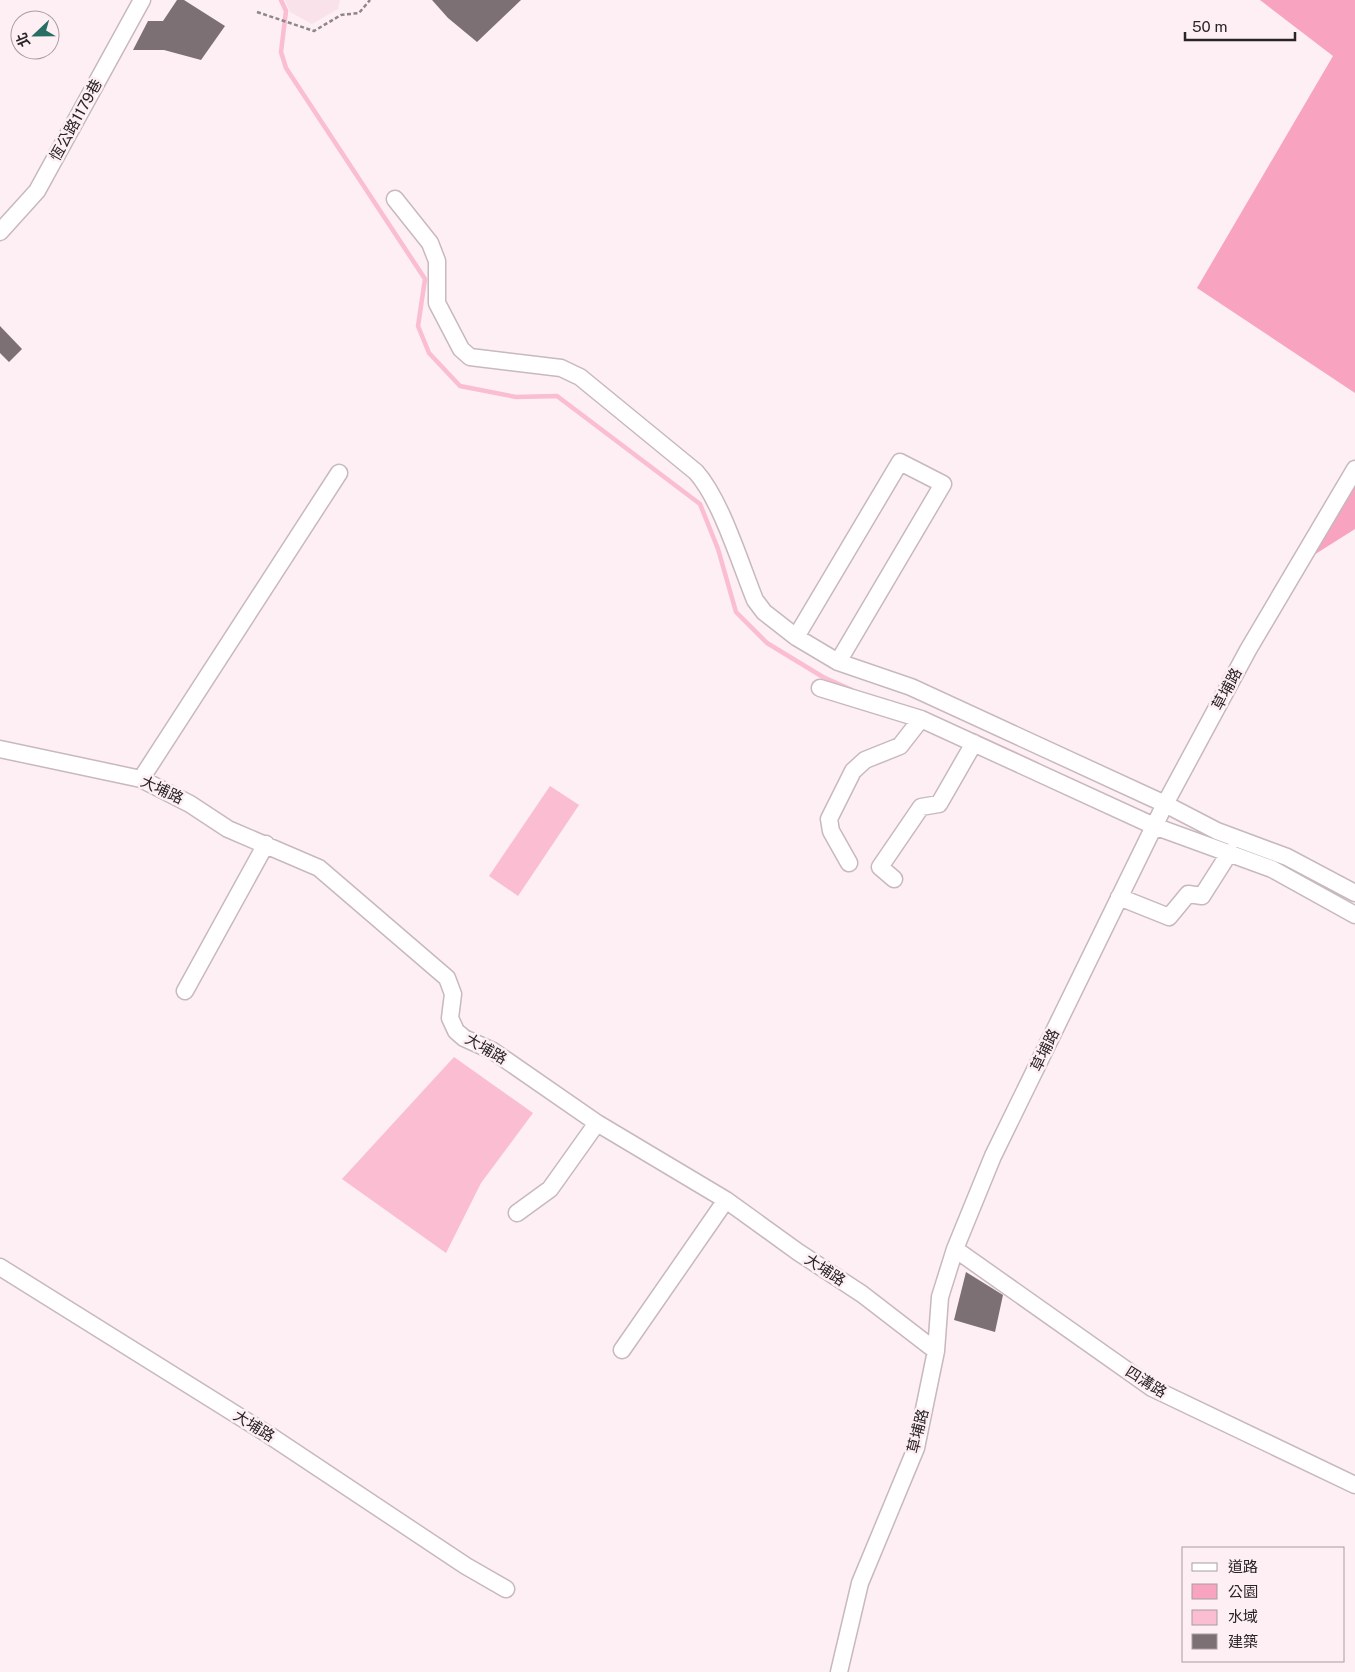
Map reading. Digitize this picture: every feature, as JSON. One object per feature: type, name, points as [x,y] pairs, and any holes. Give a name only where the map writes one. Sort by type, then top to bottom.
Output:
[{"type":"street","name":"恆公路1179巷","points":[[0,232],[37,191],[142,0]]},
{"type":"street","points":[[395,198],[430,243],[437,261],[437,303],[461,349],[470,357],[562,368],[580,377],[696,472],[706,483],[715,502],[755,600],[764,612],[796,637],[838,662],[911,687],[1165,804],[1217,831],[1286,857],[1355,893]]},
{"type":"street","points":[[796,637],[900,462],[942,484],[838,662]]},
{"type":"street","name":"草埔路","points":[[839,1672],[860,1583],[916,1448],[936,1351],[940,1297],[955,1249],[994,1156],[1165,804],[1248,650],[1355,469]]},
{"type":"street","points":[[141,779],[339,473]]},
{"type":"street","points":[[820,688],[921,719],[1154,826],[1230,852],[1272,869],[1355,915]]},
{"type":"street","points":[[850,863],[831,831],[829,819],[853,771],[865,760],[900,746],[921,719]]},
{"type":"street","points":[[894,879],[880,867],[921,807],[939,804],[974,743]]},
{"type":"street","name":"大埔路","points":[[0,749],[141,779],[190,804],[228,829],[319,868],[448,978],[453,994],[450,1018],[456,1031],[464,1038],[493,1051],[596,1124],[726,1200],[798,1252],[862,1294],[936,1351]]},
{"type":"street","points":[[185,991],[266,844]]},
{"type":"street","points":[[1119,897],[1169,916],[1188,894],[1202,896],[1230,852]]},
{"type":"street","points":[[517,1213],[550,1189],[596,1124]]},
{"type":"street","points":[[622,1350],[726,1200]]},
{"type":"street","name":"四溝路","points":[[955,1249],[1152,1388],[1355,1485]]},
{"type":"street","name":"大埔路","points":[[0,1267],[270,1435],[466,1566],[506,1589]]},
{"type":"path","points":[[257,12],[314,31],[341,15],[359,13],[370,0]]},
{"type":"shaded area","points":[[285,0],[340,0],[338,9],[312,24],[290,12]]},
{"type":"green space","points":[[1260,0],[1355,0],[1355,393],[1197,288],[1333,56]]},
{"type":"green space","points":[[1355,469],[1355,529],[1298,565]]},
{"type":"water","points":[[550,786],[579,805],[518,896],[489,876]]},
{"type":"water","points":[[454,1057],[533,1113],[481,1183],[446,1253],[342,1179]]},
{"type":"building","points":[[177,0],[184,0],[225,26],[201,60],[164,50],[133,50],[148,21],[163,21]]},
{"type":"building","points":[[432,0],[521,0],[477,42],[448,18]]},
{"type":"building","points":[[0,326],[22,349],[9,362],[0,353]]},
{"type":"building","points":[[966,1272],[1003,1295],[995,1332],[954,1320]]},
{"type":"waterway","points":[[281,0],[286,11],[281,52],[286,68],[425,279],[418,326],[429,353],[460,386],[516,397],[557,396],[700,504],[718,549],[736,612],[767,643],[823,677],[852,690]]},
{"type":"waterway","points":[[974,735],[1037,764]]}]
